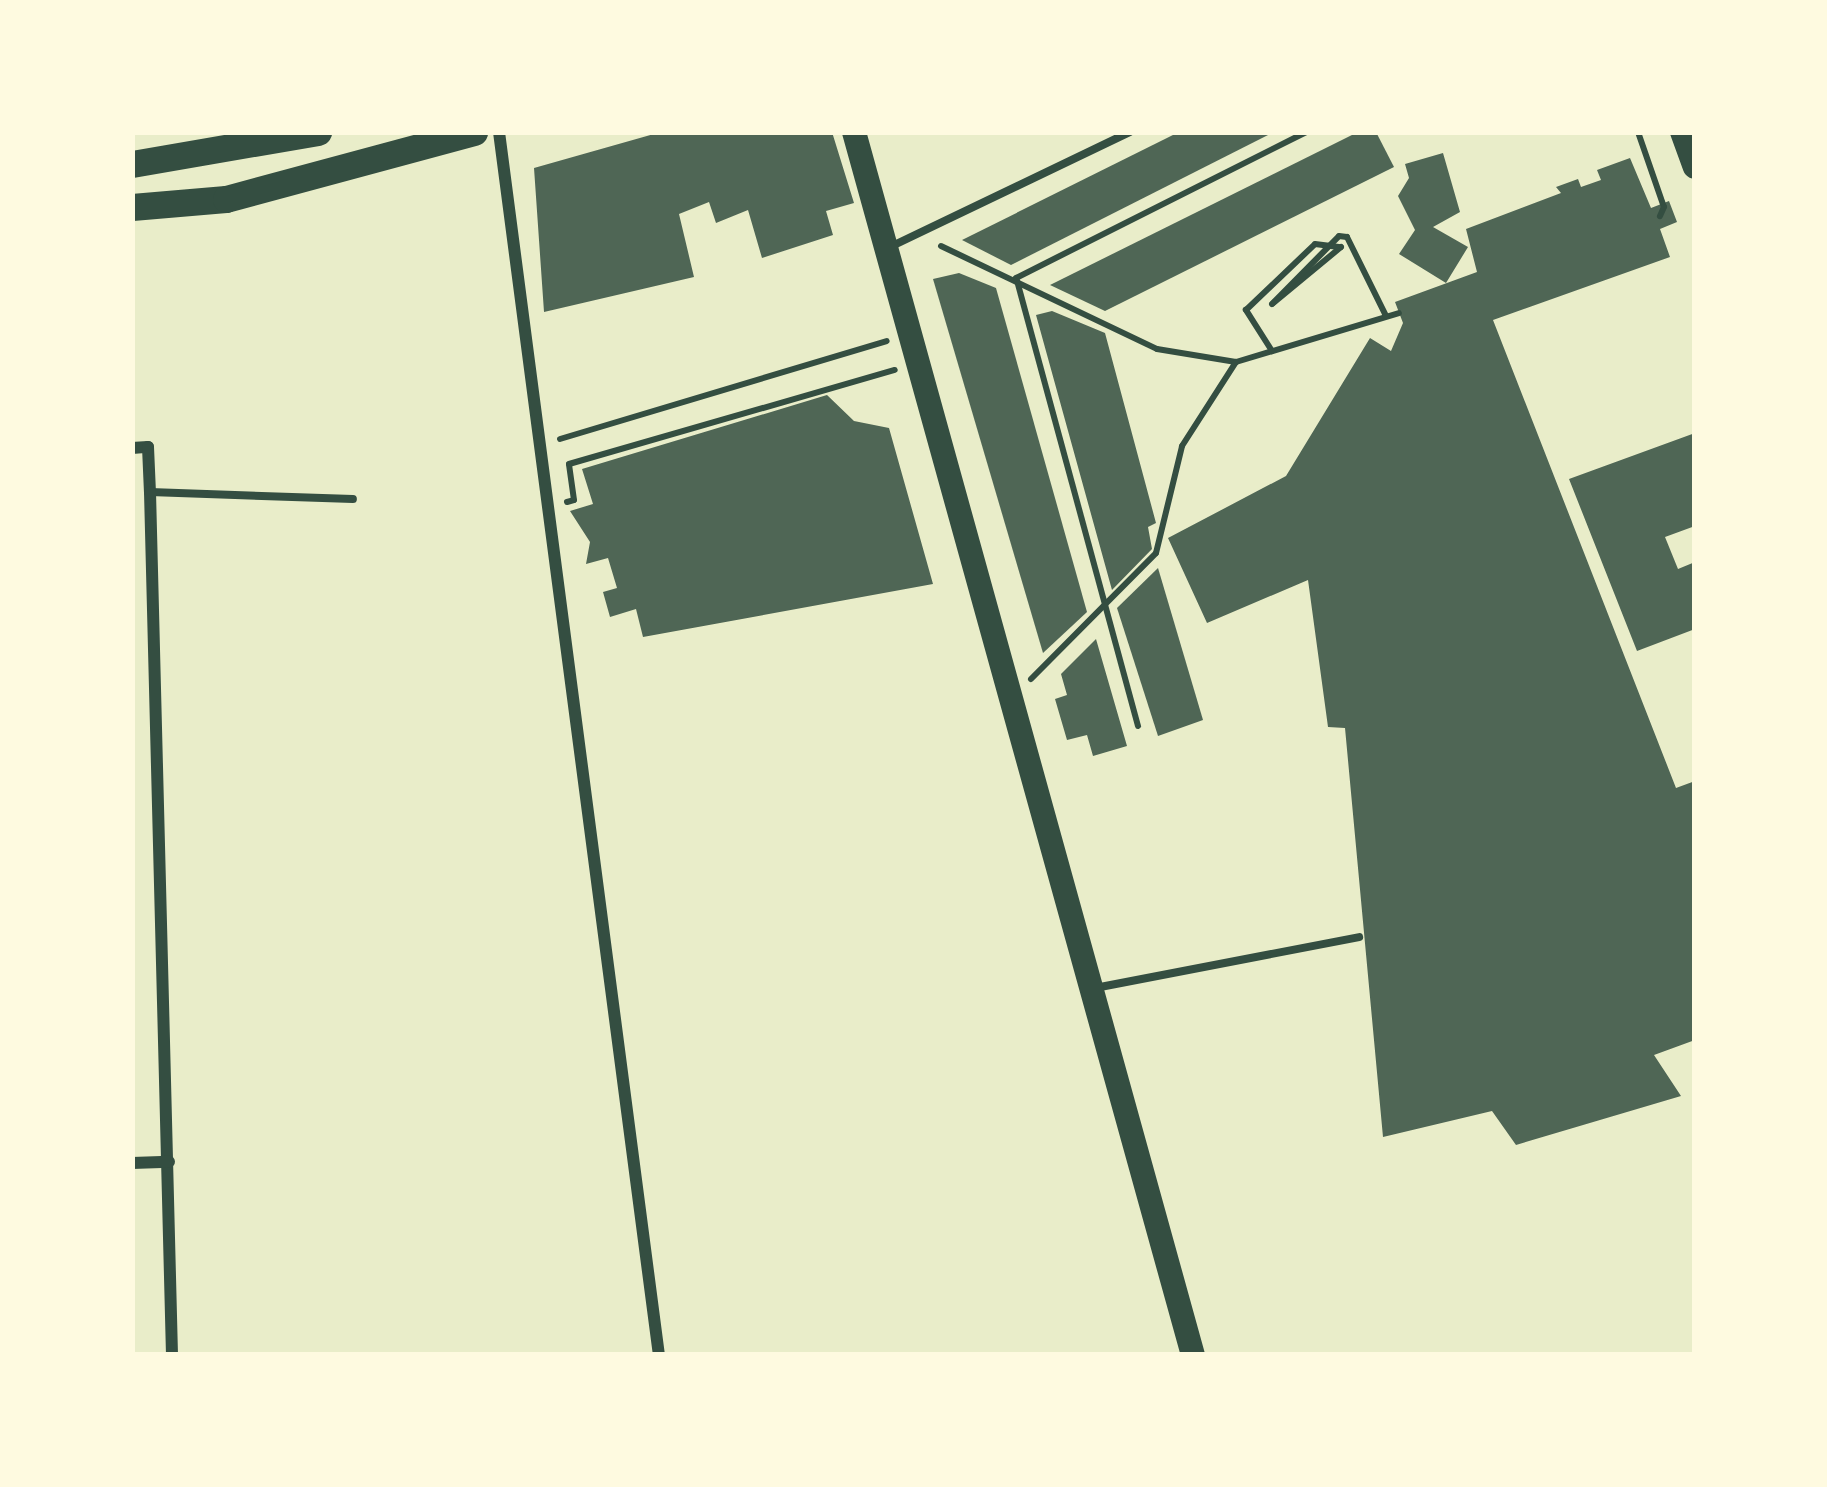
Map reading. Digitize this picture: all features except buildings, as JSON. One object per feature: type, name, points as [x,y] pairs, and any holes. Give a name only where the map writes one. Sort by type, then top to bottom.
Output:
[{"type":"highway","points":[[132,164],[318,132]]},
{"type":"highway","points":[[132,207],[246,194],[474,132]]},
{"type":"main road","points":[[854,132],[900,242],[921,363],[1193,1355]]},
{"type":"main road","points":[[1682,132],[1695,167]]},
{"type":"street","points":[[499,132],[659,1355]]},
{"type":"street","points":[[132,448],[148,447],[150,492],[172,1355]]},
{"type":"street","points":[[132,1163],[169,1162]]},
{"type":"lane","points":[[900,242],[1130,132]]},
{"type":"lane","points":[[150,492],[352,500]]},
{"type":"lane","points":[[1090,989],[1359,937]]},
{"type":"path","points":[[1016,278],[1306,132]]},
{"type":"path","points":[[1638,132],[1664,207],[1660,216]]},
{"type":"path","points":[[1272,352],[1246,310],[1315,244],[1341,247],[1272,304],[1339,236],[1347,237],[1387,318]]},
{"type":"path","points":[[900,242],[1016,278],[1157,349],[1236,362],[1399,313]]},
{"type":"path","points":[[1016,278],[1138,726]]},
{"type":"path","points":[[538,445],[884,341]]},
{"type":"path","points":[[1012,698],[1156,553],[1182,446],[1236,362]]},
{"type":"path","points":[[547,508],[574,500],[569,464],[921,363]]}]
